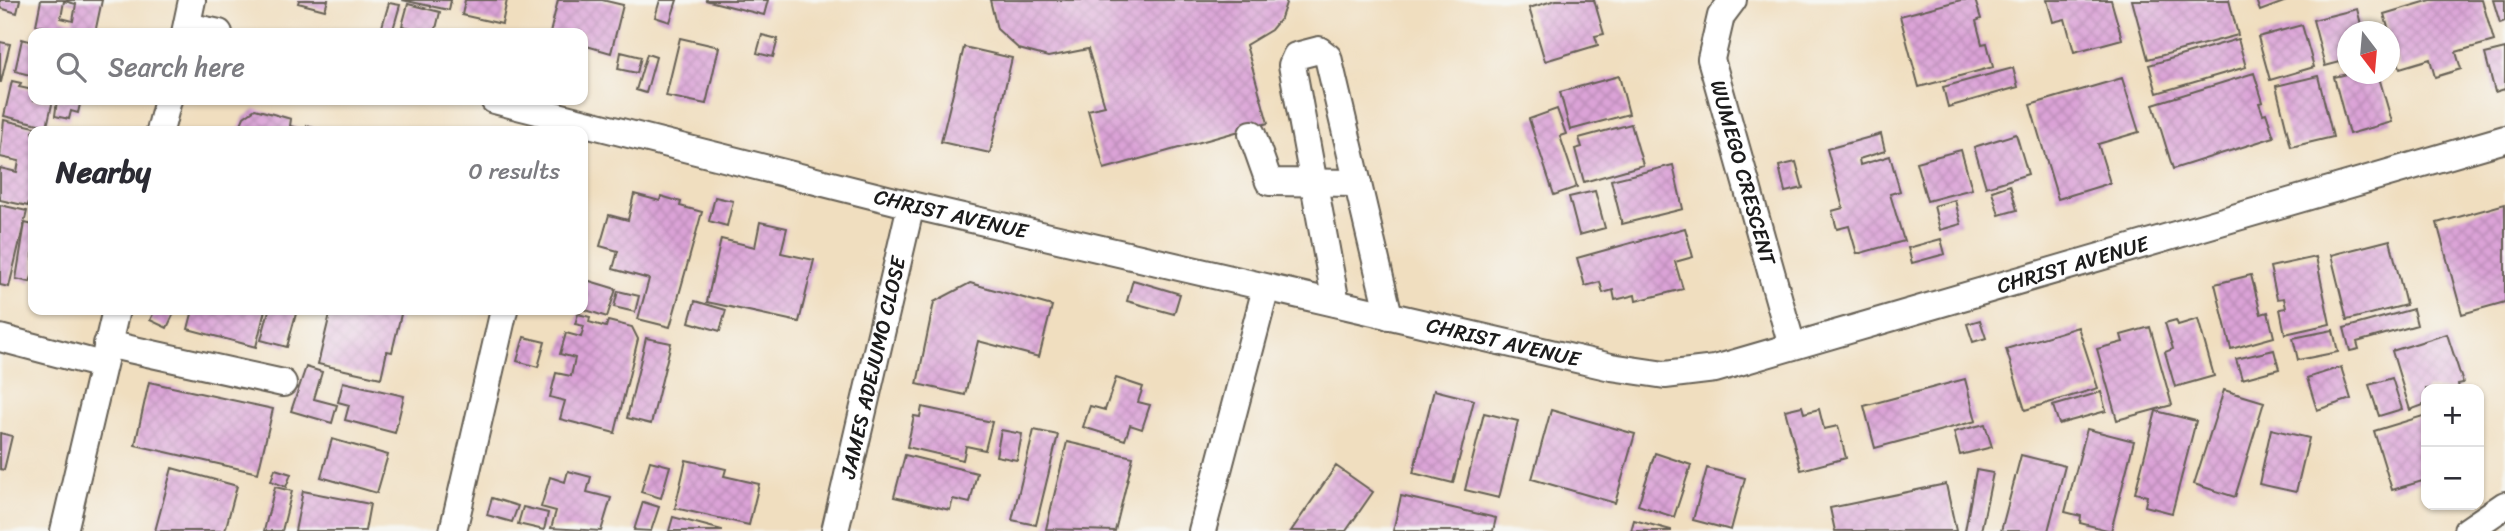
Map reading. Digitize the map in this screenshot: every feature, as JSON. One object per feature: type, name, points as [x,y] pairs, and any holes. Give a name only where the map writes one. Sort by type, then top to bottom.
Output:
[{"type":"street","name":"WUMEGO CRESCENT","points":[[1730,1],[1721,16],[1711,59],[1792,346]]},
{"type":"street","points":[[188,20],[207,28]]},
{"type":"street","points":[[1336,303],[1292,60],[1296,56],[1319,50],[1328,57],[1389,316]]},
{"type":"street","points":[[161,126],[167,105]]},
{"type":"street","name":"CHRIST AVENUE","points":[[506,105],[565,126]]},
{"type":"street","name":"CHRIST AVENUE","points":[[588,131],[1611,368],[1665,375],[1715,369],[2505,139]]},
{"type":"street","points":[[1252,134],[1269,182],[1358,183]]},
{"type":"street","name":"JAMES ADEJUMO CLOSE","points":[[835,531],[911,205]]},
{"type":"street","points":[[1202,531],[1266,288]]},
{"type":"street","points":[[64,531],[115,315]]},
{"type":"street","points":[[453,531],[503,315]]},
{"type":"street","points":[[0,338],[283,383]]},
{"type":"street","points":[[2467,531],[2505,505]]},
{"type":"building","points":[[0,0],[20,0],[17,13],[0,8]]},
{"type":"building","points":[[41,0],[102,0],[96,28],[51,28],[36,25]],"holes":[[[64,1],[76,4],[73,21],[61,18]]]},
{"type":"building","points":[[299,0],[328,0],[325,10],[298,3]]},
{"type":"building","points":[[402,0],[451,0],[449,10]]},
{"type":"building","points":[[465,0],[507,0],[502,24],[462,15]]},
{"type":"building","points":[[558,0],[602,0],[623,5],[611,53],[588,46],[588,28],[551,28]]},
{"type":"building","points":[[660,0],[677,0],[670,22],[655,17]]},
{"type":"building","points":[[705,0],[768,0],[764,15]]},
{"type":"building","points":[[990,0],[1287,0],[1281,18],[1271,30],[1246,45],[1268,123],[1104,169],[1088,110],[1105,106],[1088,49],[1048,57],[1019,49],[997,29]]},
{"type":"building","points":[[1556,0],[1594,0],[1604,34],[1595,36],[1598,45],[1545,61],[1529,8]]},
{"type":"building","points":[[1961,0],[1975,0],[1981,19],[1976,21],[1982,44],[1987,43],[1993,67],[1919,87],[1900,16]]},
{"type":"building","points":[[2047,0],[2111,0],[2122,39],[2074,52],[2065,19],[2053,22]]},
{"type":"building","points":[[2132,0],[2229,0],[2238,35],[2148,59]]},
{"type":"building","points":[[2256,0],[2289,0],[2260,11]]},
{"type":"building","points":[[2431,0],[2482,0],[2494,41],[2456,52],[2461,69],[2435,77],[2430,59],[2400,68],[2400,21],[2386,21],[2384,14]]},
{"type":"building","points":[[2493,0],[2505,0],[2505,21],[2500,23]]},
{"type":"building","points":[[389,3],[400,5],[393,28],[382,28]]},
{"type":"building","points":[[408,4],[440,12],[436,28],[402,26]]},
{"type":"building","points":[[2357,9],[2360,21],[2337,21],[2337,63],[2325,66],[2313,20]]},
{"type":"building","points":[[2302,25],[2314,67],[2270,80],[2258,37]]},
{"type":"building","points":[[762,35],[778,39],[773,57],[757,53]]},
{"type":"building","points":[[680,38],[719,47],[706,104],[666,96]]},
{"type":"building","points":[[22,39],[28,41],[28,75],[15,71]]},
{"type":"building","points":[[2238,39],[2246,67],[2157,93],[2149,65]]},
{"type":"building","points":[[0,42],[10,44],[1,82],[0,82]]},
{"type":"building","points":[[964,47],[1012,58],[990,153],[941,142]]},
{"type":"building","points":[[2505,49],[2505,89],[2495,92],[2485,54]]},
{"type":"building","points":[[621,52],[641,57],[637,73],[618,69]]},
{"type":"building","points":[[647,54],[656,57],[646,93],[636,90]]},
{"type":"building","points":[[2013,68],[2018,87],[1948,107],[1943,87]]},
{"type":"building","points":[[2254,73],[2263,102],[2259,103],[2263,114],[2266,113],[2274,137],[2173,169],[2153,104]]},
{"type":"building","points":[[1619,76],[1629,114],[1570,130],[1560,92]]},
{"type":"building","points":[[2318,76],[2333,137],[2291,147],[2276,86]]},
{"type":"building","points":[[2337,76],[2337,84],[2381,84],[2392,122],[2349,134],[2334,77]]},
{"type":"building","points":[[2122,78],[2139,132],[2098,144],[2110,183],[2058,199],[2030,105]]},
{"type":"building","points":[[12,81],[21,83],[19,87],[28,89],[28,105],[52,105],[47,126],[4,116]]},
{"type":"building","points":[[56,105],[80,105],[78,113],[71,111],[69,119],[55,116]]},
{"type":"building","points":[[255,109],[291,119],[290,126],[240,126],[244,117]]},
{"type":"building","points":[[1557,109],[1566,134],[1560,136],[1577,187],[1554,195],[1529,119]]},
{"type":"building","points":[[4,120],[30,126],[28,126],[28,206],[0,200],[0,168],[17,172],[19,161],[0,157]]},
{"type":"building","points":[[1631,124],[1643,165],[1584,182],[1575,149],[1582,147],[1579,138]]},
{"type":"building","points":[[1881,134],[1885,151],[1859,159],[1860,165],[1890,156],[1900,191],[1890,194],[1904,241],[1857,254],[1849,226],[1837,229],[1832,211],[1843,208],[1827,149]]},
{"type":"building","points":[[2016,134],[2028,174],[1986,187],[1974,147]]},
{"type":"building","points":[[1961,150],[1972,189],[1927,201],[1916,162]]},
{"type":"building","points":[[1796,162],[1803,188],[1785,192],[1779,166]]},
{"type":"building","points":[[1673,165],[1683,209],[1622,224],[1611,180]]},
{"type":"building","points":[[2010,185],[2017,210],[1999,215],[1992,191]]},
{"type":"building","points":[[1595,191],[1605,228],[1579,235],[1569,197]]},
{"type":"building","points":[[634,194],[660,201],[661,196],[681,202],[680,206],[702,212],[670,327],[638,319],[649,279],[613,269],[618,251],[600,246],[609,215],[628,220]]},
{"type":"building","points":[[715,197],[733,201],[727,226],[709,221]]},
{"type":"building","points":[[1955,200],[1961,224],[1940,230],[1934,206]]},
{"type":"building","points":[[2505,204],[2505,302],[2462,314],[2437,223]]},
{"type":"building","points":[[0,205],[27,211],[9,287],[0,285]]},
{"type":"building","points":[[760,222],[787,228],[781,253],[814,260],[799,322],[707,302],[721,239],[755,247]]},
{"type":"building","points":[[25,223],[28,224],[28,282],[16,279]]},
{"type":"building","points":[[1685,228],[1693,257],[1675,262],[1683,289],[1636,301],[1635,295],[1615,300],[1613,290],[1603,293],[1600,282],[1585,286],[1577,258]]},
{"type":"building","points":[[1941,239],[1945,254],[1912,263],[1908,248]]},
{"type":"building","points":[[2390,240],[2406,305],[2347,320],[2331,255]]},
{"type":"building","points":[[2316,257],[2330,324],[2285,334],[2280,309],[2286,308],[2284,298],[2277,299],[2270,267]]},
{"type":"building","points":[[2251,275],[2261,314],[2268,312],[2274,337],[2231,349],[2215,284]]},
{"type":"building","points":[[1133,280],[1180,294],[1174,314],[1127,301]]},
{"type":"building","points":[[588,281],[616,289],[607,317],[588,311]]},
{"type":"building","points":[[970,283],[1052,306],[1039,357],[978,341],[965,395],[917,384],[934,302]]},
{"type":"building","points":[[618,291],[639,296],[635,312],[614,307]]},
{"type":"building","points":[[695,301],[726,310],[720,331],[689,322]]},
{"type":"building","points":[[2413,309],[2417,325],[2357,342],[2359,349],[2350,351],[2344,328]]},
{"type":"building","points":[[152,315],[173,315],[167,328],[150,320]]},
{"type":"building","points":[[192,315],[264,315],[256,347],[188,329]]},
{"type":"building","points":[[268,315],[296,315],[287,347],[261,340]]},
{"type":"building","points":[[330,315],[401,315],[392,352],[387,351],[381,378],[318,364]]},
{"type":"building","points":[[578,315],[590,317],[589,322],[606,327],[608,321],[632,327],[638,339],[615,433],[560,419],[565,401],[550,397],[556,373],[571,376],[575,358],[560,354],[566,333],[581,337],[584,326],[575,324]]},
{"type":"building","points":[[2198,319],[2214,376],[2175,387],[2165,352],[2173,349],[2165,323],[2176,320],[2178,325]]},
{"type":"building","points":[[1980,320],[1986,338],[1973,342],[1967,324]]},
{"type":"building","points":[[2078,327],[2098,388],[2025,410],[2006,349]]},
{"type":"building","points":[[2150,327],[2172,405],[2117,420],[2097,349],[2123,342],[2121,335]]},
{"type":"building","points":[[2333,330],[2338,352],[2298,360],[2293,338]]},
{"type":"building","points":[[2447,334],[2463,383],[2421,384],[2421,406],[2410,410],[2392,351]]},
{"type":"building","points":[[524,337],[545,342],[538,367],[517,361]]},
{"type":"building","points":[[646,338],[671,343],[651,424],[627,418]]},
{"type":"building","points":[[2274,350],[2279,369],[2242,379],[2236,359]]},
{"type":"building","points":[[306,367],[322,372],[314,399],[337,405],[332,423],[291,411]]},
{"type":"building","points":[[2341,367],[2351,399],[2317,410],[2307,378]]},
{"type":"building","points":[[1116,378],[1143,387],[1138,402],[1150,405],[1142,429],[1130,425],[1125,440],[1083,427],[1090,406],[1105,410]]},
{"type":"building","points":[[2392,378],[2402,409],[2379,416],[2369,385]]},
{"type":"building","points":[[1965,379],[1976,421],[1875,448],[1864,406]]},
{"type":"building","points":[[149,382],[273,409],[258,473],[135,445]]},
{"type":"building","points":[[343,382],[404,396],[395,433],[345,420],[349,405],[338,402]]},
{"type":"building","points":[[1434,390],[1474,400],[1453,483],[1413,473]]},
{"type":"building","points":[[2224,390],[2264,402],[2235,497],[2194,484]]},
{"type":"building","points":[[2101,392],[2106,411],[2059,424],[2053,406]]},
{"type":"building","points":[[1802,406],[1804,413],[1819,409],[1824,429],[1838,426],[1846,458],[1801,470],[1785,410]]},
{"type":"building","points":[[922,407],[992,422],[985,450],[966,446],[963,460],[907,447],[914,416],[920,417]]},
{"type":"building","points":[[1551,410],[1635,434],[1615,503],[1532,479]]},
{"type":"building","points":[[2156,411],[2196,421],[2172,513],[2145,506],[2147,496],[2135,493]]},
{"type":"building","points":[[1484,413],[1518,421],[1499,498],[1465,490]]},
{"type":"building","points":[[2421,417],[2421,481],[2392,490],[2374,431]]},
{"type":"building","points":[[1985,424],[1992,447],[1960,455],[1954,432]]},
{"type":"building","points":[[2087,429],[2134,441],[2111,531],[2080,523],[2081,516],[2065,512]]},
{"type":"building","points":[[2271,429],[2309,438],[2296,492],[2259,484]]},
{"type":"building","points":[[1001,430],[1022,434],[1017,460],[996,456]]},
{"type":"building","points":[[1034,430],[1058,435],[1036,525],[1012,520]]},
{"type":"building","points":[[0,433],[12,436],[4,470],[0,469]]},
{"type":"building","points":[[332,439],[388,455],[377,493],[321,477]]},
{"type":"building","points":[[1067,442],[1133,457],[1115,531],[1046,529]]},
{"type":"building","points":[[1655,453],[1691,465],[1674,517],[1638,505]]},
{"type":"building","points":[[905,455],[977,473],[970,503],[953,499],[950,510],[894,497]]},
{"type":"building","points":[[2021,455],[2065,466],[2048,531],[2001,531]]},
{"type":"building","points":[[686,460],[726,469],[724,476],[759,484],[749,525],[675,508]]},
{"type":"building","points":[[650,461],[670,466],[661,498],[641,492]]},
{"type":"building","points":[[1336,466],[1373,492],[1346,531],[1291,531]]},
{"type":"building","points":[[172,468],[237,486],[225,531],[155,531]]},
{"type":"building","points":[[1707,468],[1745,478],[1731,530],[1693,520]]},
{"type":"building","points":[[275,469],[291,474],[286,487],[271,481]]},
{"type":"building","points":[[1976,470],[1993,473],[1981,531],[1965,531]]},
{"type":"building","points":[[568,471],[591,477],[587,492],[611,498],[601,531],[551,528],[556,511],[541,507],[550,477],[565,482]]},
{"type":"building","points":[[1946,484],[1956,531],[1835,531],[1830,508]]},
{"type":"building","points":[[275,487],[292,491],[282,531],[264,531]]},
{"type":"building","points":[[303,491],[370,504],[365,531],[295,531]]},
{"type":"building","points":[[1401,496],[1496,518],[1493,531],[1393,531]]},
{"type":"building","points":[[492,498],[518,506],[512,522],[487,515]]},
{"type":"building","points":[[643,502],[659,507],[651,531],[634,530]]},
{"type":"building","points":[[523,507],[548,513],[544,530],[518,524]]},
{"type":"building","points":[[673,517],[722,530],[722,531],[669,531]]},
{"type":"building","points":[[1634,520],[1671,530],[1671,531],[1631,531]]}]
